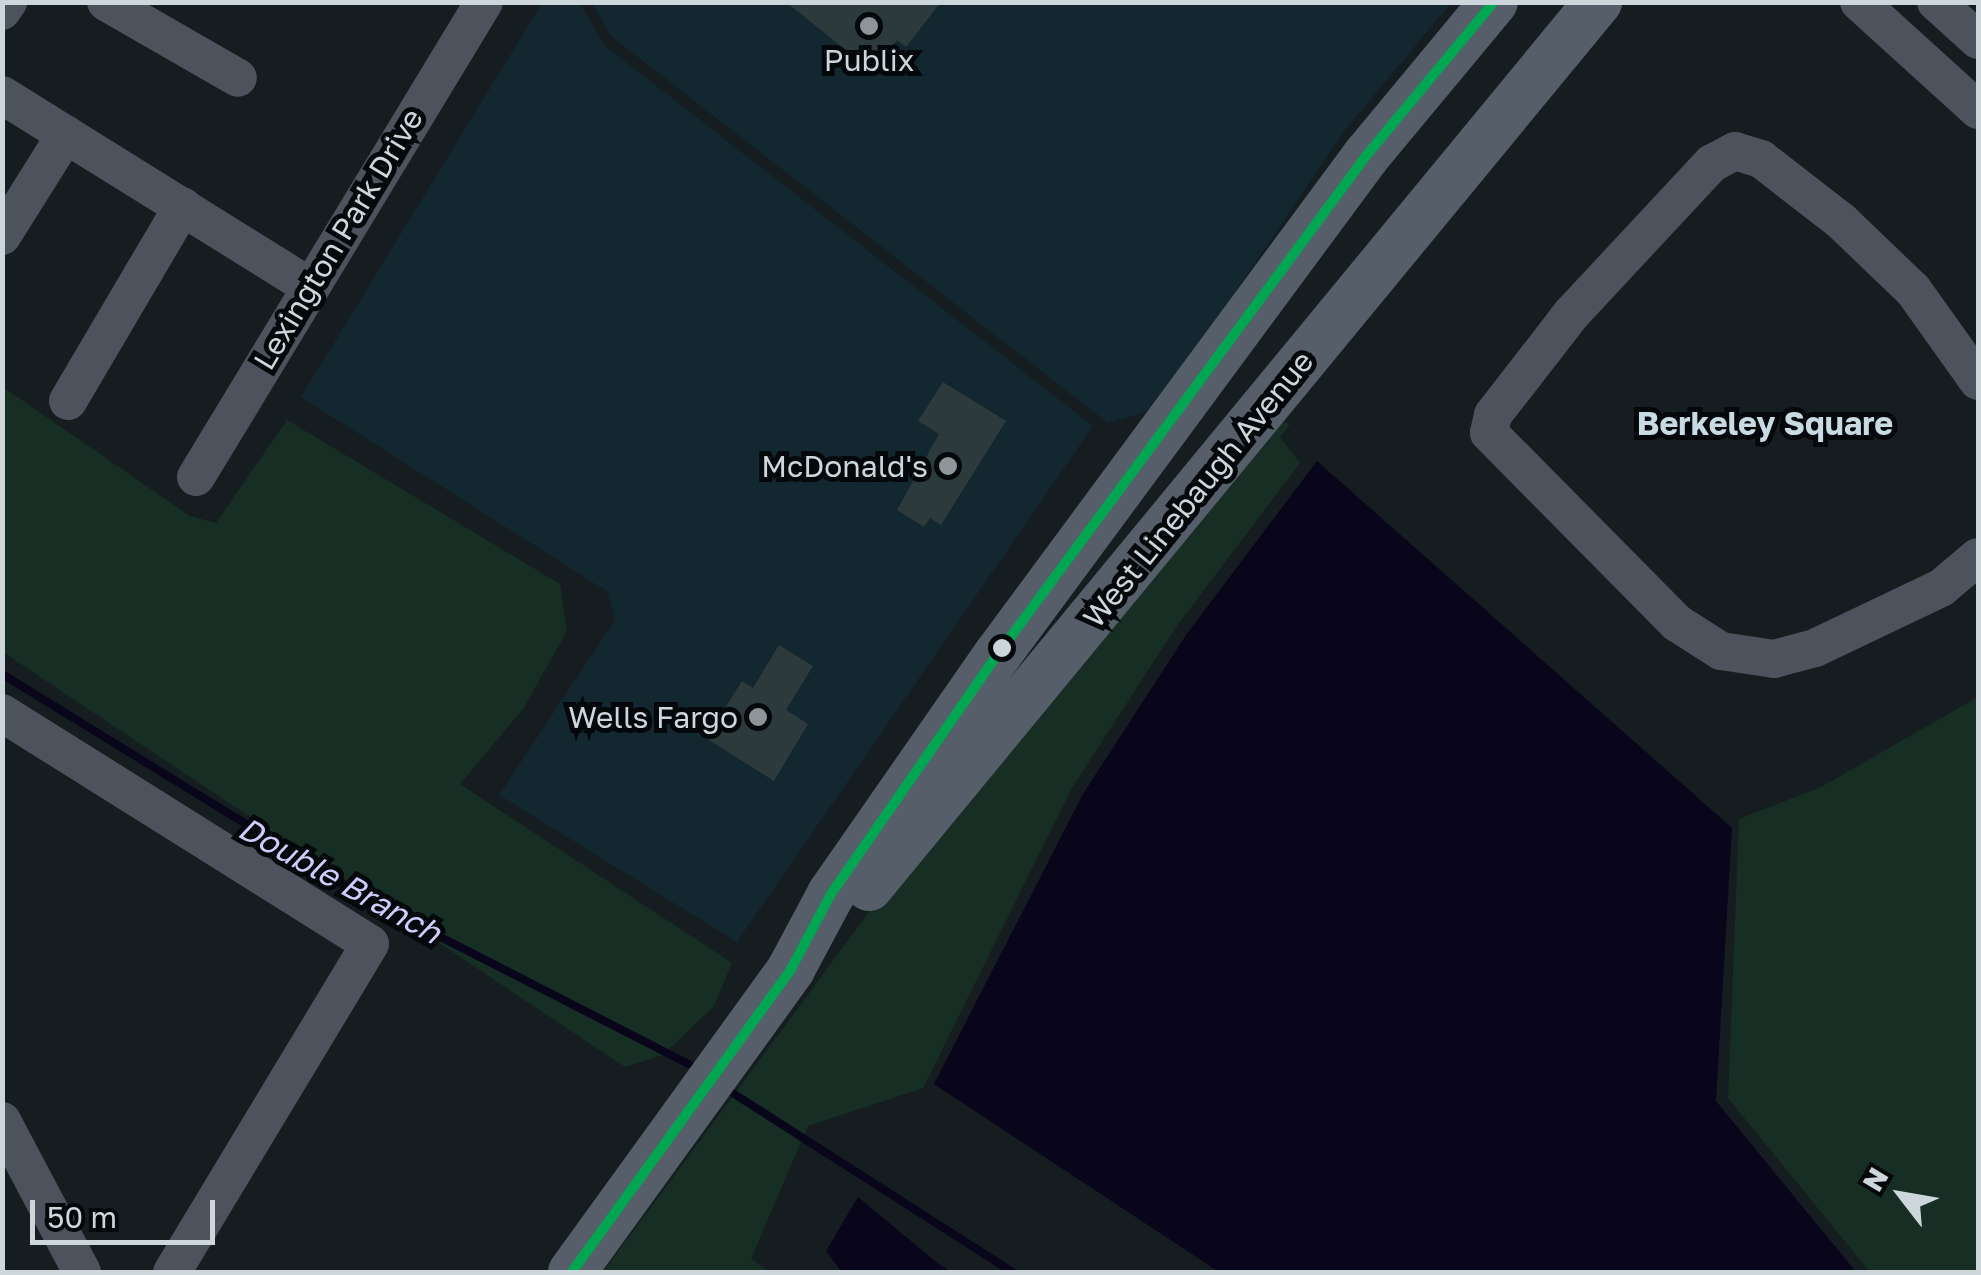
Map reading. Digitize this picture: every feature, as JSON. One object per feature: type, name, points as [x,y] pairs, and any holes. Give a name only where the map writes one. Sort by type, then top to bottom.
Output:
[{"type":"main road","name":"West Linebaugh Avenue","points":[[790,969],[831,894],[986,670],[1366,156],[1494,2]]},
{"type":"main road","name":"West Linebaugh Avenue","points":[[572,1272],[790,969],[990,745],[1207,474],[1598,2]]},
{"type":"main road","points":[[1160,438],[1207,474]]},
{"type":"street","points":[[2,11],[8,2]]},
{"type":"street","points":[[106,2],[238,78]]},
{"type":"street","name":"Lexington Park Drive","points":[[196,477],[484,2]]},
{"type":"street","points":[[1859,2],[1978,110]]},
{"type":"street","points":[[1936,2],[1978,40]]},
{"type":"street","points":[[2,95],[309,286]]},
{"type":"street","points":[[2,236],[66,134]]},
{"type":"street","points":[[1978,380],[1913,290],[1841,221],[1760,159],[1735,152],[1712,163],[1572,313],[1492,415],[1489,433],[1677,624],[1720,651],[1774,659],[1814,648],[1941,588],[1978,557]]},
{"type":"street","points":[[68,401],[183,206]]},
{"type":"street","points":[[2,713],[370,944],[172,1272]]},
{"type":"street","points":[[2,1121],[69,1266]]},
{"type":"shaded area","points":[[579,2],[604,45],[1093,426],[737,942],[499,795],[615,620],[608,592],[301,397],[542,3]]},
{"type":"shaded area","points":[[592,3],[1451,3],[1345,130],[1156,409],[1108,423],[611,36]]},
{"type":"shaded area","points":[[1317,461],[1732,828],[1716,1101],[1856,1272],[1219,1272],[934,1084],[1083,794],[1186,635]]},
{"type":"shaded area","points":[[858,1197],[952,1272],[842,1272],[826,1251]]},
{"type":"green space","points":[[3,387],[190,516],[216,523],[287,420],[560,584],[567,631],[523,709],[460,784],[732,963],[714,1006],[663,1055],[625,1067],[3,652]]},
{"type":"green space","points":[[1279,421],[1290,424],[1280,437],[1300,463],[1176,627],[1072,788],[923,1088],[808,1126],[751,1259],[769,1272],[603,1272],[880,897]]},
{"type":"green space","points":[[1978,697],[1978,1272],[1870,1272],[1728,1098],[1739,819],[1821,787]]},
{"type":"building","name":"Publix","points":[[786,2],[941,2],[906,47],[897,40],[872,71]]},
{"type":"building","name":"McDonald's","points":[[943,382],[1006,421],[941,525],[930,518],[924,527],[897,510],[939,434],[918,421]]},
{"type":"building","name":"Wells Fargo","points":[[779,645],[813,666],[786,710],[808,724],[774,781],[706,738],[742,681],[753,688]]},
{"type":"waterway","name":"Double Branch","points":[[2,674],[374,903],[690,1065]]},
{"type":"waterway","name":"Double Branch","points":[[731,1092],[1012,1272]]},
{"type":"transit line","points":[[572,1272],[791,969],[831,894],[998,654],[1366,156],[1494,2]]},
{"type":"place","name":"Publix","points":[[869,26]]},
{"type":"place","name":"McDonald's","points":[[948,466]]},
{"type":"place","name":"Wells Fargo","points":[[758,717]]},
{"type":"district","name":"Berkeley Square","points":[[1765,423]]}]
